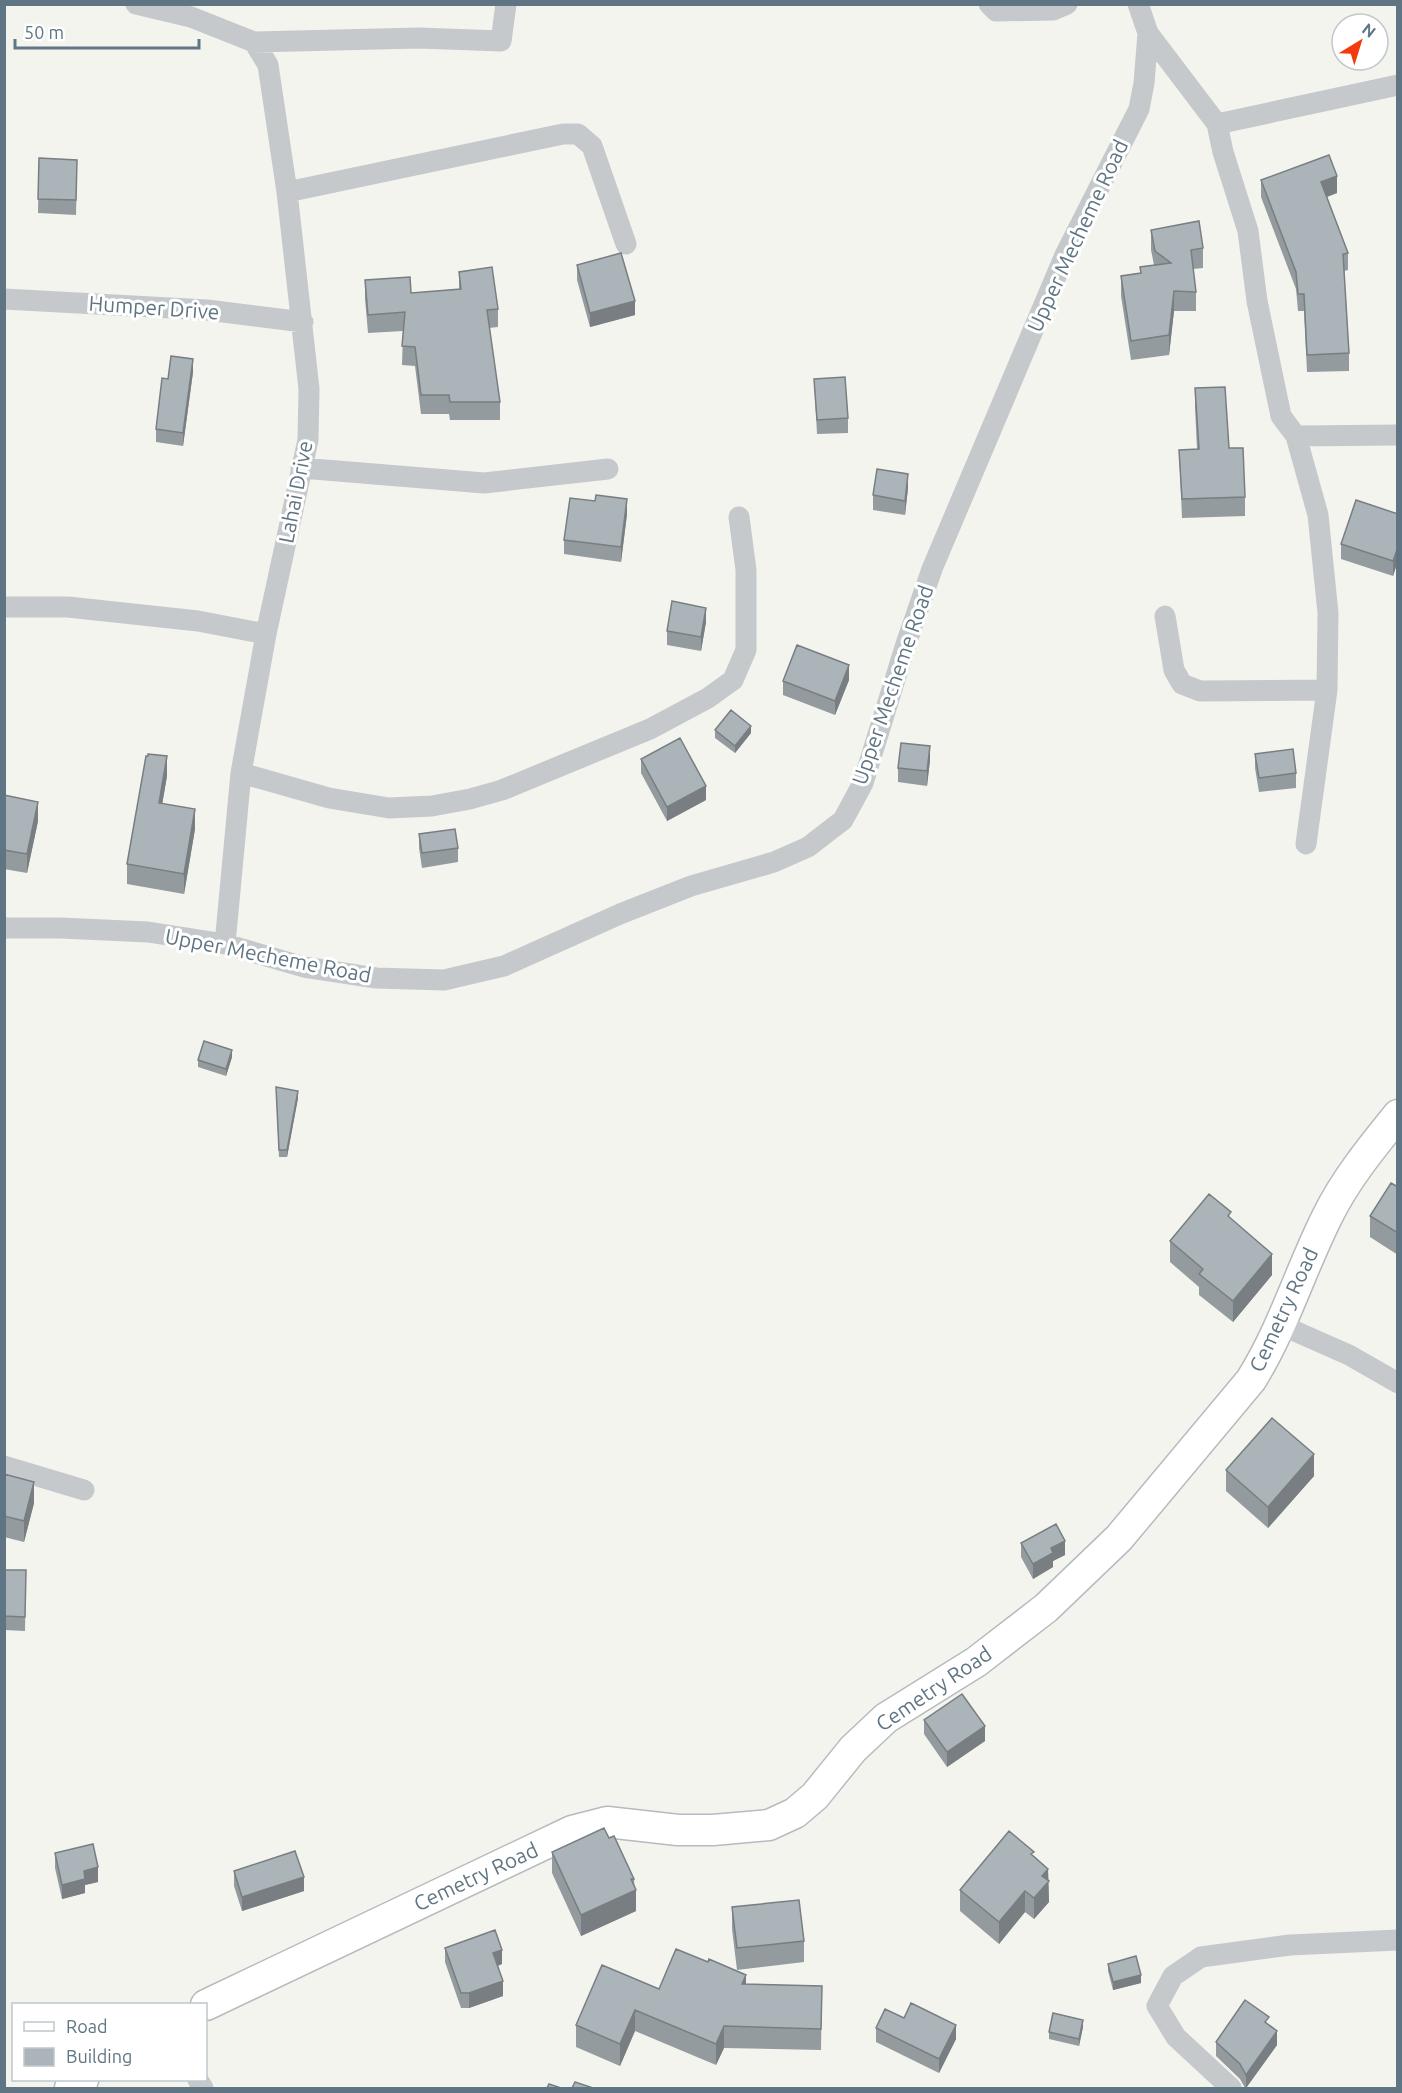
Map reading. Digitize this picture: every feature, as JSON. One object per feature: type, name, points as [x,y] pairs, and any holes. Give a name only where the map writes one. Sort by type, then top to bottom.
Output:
[{"type":"street","points":[[136,4],[191,17],[254,42],[418,38],[501,41],[506,4]]},
{"type":"street","points":[[989,4],[996,11],[1053,10],[1067,4]]},
{"type":"street","name":"Upper Mecheme Road","points":[[4,928],[148,932],[225,944],[304,967],[376,978],[444,980],[504,966],[620,914],[691,886],[774,862],[808,847],[843,820],[863,783],[921,601],[962,498],[1065,255],[1139,109],[1144,83],[1148,33],[1138,4]]},
{"type":"street","points":[[1148,33],[1217,124],[1223,152],[1248,231],[1257,301],[1281,416],[1296,436],[1318,515],[1328,613],[1327,690],[1306,844]]},
{"type":"street","name":"Lahai Drive","points":[[225,944],[241,772],[266,634],[308,440],[309,389],[287,192],[268,65],[254,42]]},
{"type":"street","points":[[1217,124],[1398,85]]},
{"type":"street","points":[[287,192],[563,134],[578,134],[592,146],[627,244]]},
{"type":"street","name":"Humper Drive","points":[[4,299],[195,310],[303,322]]},
{"type":"street","points":[[1296,436],[1398,435]]},
{"type":"street","points":[[302,468],[484,483],[608,469]]},
{"type":"street","points":[[241,772],[328,798],[389,808],[432,806],[470,800],[502,790],[650,729],[708,698],[733,680],[746,650],[746,570],[739,517]]},
{"type":"street","points":[[4,607],[68,607],[198,621],[266,634]]},
{"type":"street","points":[[1165,616],[1174,670],[1182,684],[1200,691],[1327,690]]},
{"type":"street","name":"Cemetry Road","points":[[207,2005],[573,1831],[606,1822],[678,1830],[713,1830],[769,1825],[795,1813],[815,1796],[853,1749],[886,1718],[976,1662],[1028,1622],[1046,1608],[1119,1538],[1251,1380],[1269,1351],[1327,1216],[1361,1160],[1398,1115]]},
{"type":"street","points":[[1281,1325],[1349,1355],[1398,1383]]},
{"type":"street","points":[[4,1466],[84,1490]]},
{"type":"street","points":[[1231,2088],[1176,2037],[1157,2006],[1173,1976],[1201,1957],[1290,1945],[1398,1940]]},
{"type":"building","points":[[1329,155],[1337,176],[1321,182],[1348,253],[1343,254],[1349,353],[1307,355],[1304,294],[1298,294],[1296,272],[1261,180]]},
{"type":"building","points":[[39,158],[77,160],[76,200],[38,199]]},
{"type":"building","points":[[1199,221],[1203,248],[1191,250],[1196,292],[1174,291],[1169,335],[1131,341],[1121,276],[1141,273],[1140,267],[1171,263],[1155,251],[1151,230]]},
{"type":"building","points":[[621,253],[635,301],[590,313],[577,265]]},
{"type":"building","points":[[492,267],[498,309],[487,310],[500,402],[450,402],[449,395],[421,395],[415,347],[402,346],[405,312],[368,315],[365,280],[410,277],[411,293],[461,289],[459,272]]},
{"type":"building","points":[[171,356],[193,359],[183,433],[156,429],[162,378],[168,379]]},
{"type":"building","points":[[845,377],[848,418],[817,420],[814,379]]},
{"type":"building","points":[[1225,387],[1229,448],[1243,448],[1245,497],[1182,499],[1179,450],[1199,449],[1195,388]]},
{"type":"building","points":[[877,469],[908,474],[905,501],[873,495]]},
{"type":"building","points":[[596,495],[627,499],[621,547],[564,540],[570,498],[595,501]]},
{"type":"building","points":[[1356,500],[1398,514],[1398,547],[1393,561],[1341,544]]},
{"type":"building","points":[[672,601],[706,608],[701,637],[667,631]]},
{"type":"building","points":[[797,645],[849,665],[835,701],[783,681]]},
{"type":"building","points":[[731,710],[751,726],[735,746],[715,730]]},
{"type":"building","points":[[680,738],[706,786],[667,807],[641,759]]},
{"type":"building","points":[[901,743],[930,746],[927,771],[898,768]]},
{"type":"building","points":[[1293,749],[1296,773],[1259,778],[1255,754]]},
{"type":"building","points":[[148,754],[167,756],[159,803],[195,809],[184,874],[127,864]]},
{"type":"building","points":[[4,795],[38,802],[27,854],[4,850]]},
{"type":"building","points":[[455,829],[458,848],[422,853],[419,834]]},
{"type":"building","points":[[204,1041],[232,1050],[226,1069],[198,1060]]},
{"type":"building","points":[[276,1087],[298,1091],[287,1150],[279,1150]]},
{"type":"building","points":[[1391,1183],[1398,1187],[1398,1233],[1370,1216]]},
{"type":"building","points":[[1209,1194],[1231,1212],[1228,1216],[1272,1254],[1233,1301],[1199,1274],[1203,1269],[1170,1241]]},
{"type":"building","points":[[1272,1418],[1314,1454],[1268,1507],[1226,1470]]},
{"type":"building","points":[[4,1474],[34,1482],[24,1521],[4,1516]]},
{"type":"building","points":[[1056,1524],[1065,1541],[1051,1548],[1053,1553],[1033,1564],[1021,1543]]},
{"type":"building","points":[[4,1570],[26,1570],[25,1617],[4,1616]]},
{"type":"building","points":[[962,1694],[985,1726],[947,1752],[924,1720]]},
{"type":"building","points":[[604,1828],[609,1838],[614,1836],[634,1879],[631,1879],[636,1890],[581,1915],[552,1852]]},
{"type":"building","points":[[1009,1831],[1034,1852],[1031,1854],[1048,1869],[1042,1876],[1049,1881],[1034,1898],[1025,1891],[999,1922],[960,1890]]},
{"type":"building","points":[[93,1844],[98,1867],[84,1871],[85,1879],[62,1885],[55,1853]]},
{"type":"building","points":[[295,1851],[304,1877],[242,1897],[234,1871]]},
{"type":"building","points":[[799,1900],[804,1941],[737,1948],[732,1907]]},
{"type":"building","points":[[495,1930],[502,1950],[493,1953],[503,1981],[469,1993],[461,1993],[445,1948]]},
{"type":"building","points":[[676,1949],[708,1962],[709,1959],[746,1975],[742,1984],[822,1986],[821,2029],[724,2026],[716,2044],[635,2010],[620,2044],[576,2025],[602,1965],[659,1989]]},
{"type":"building","points":[[1136,1956],[1141,1975],[1113,1982],[1108,1964]]},
{"type":"building","points":[[1245,2000],[1269,2017],[1265,2022],[1277,2031],[1246,2075],[1240,2064],[1216,2042]]},
{"type":"building","points":[[911,2003],[956,2025],[939,2059],[876,2028],[885,2009],[904,2018]]},
{"type":"building","points":[[1053,2013],[1083,2020],[1079,2039],[1049,2032]]},
{"type":"building","points":[[575,2082],[593,2088],[572,2088]]},
{"type":"building","points":[[549,2084],[561,2088],[547,2088]]}]
